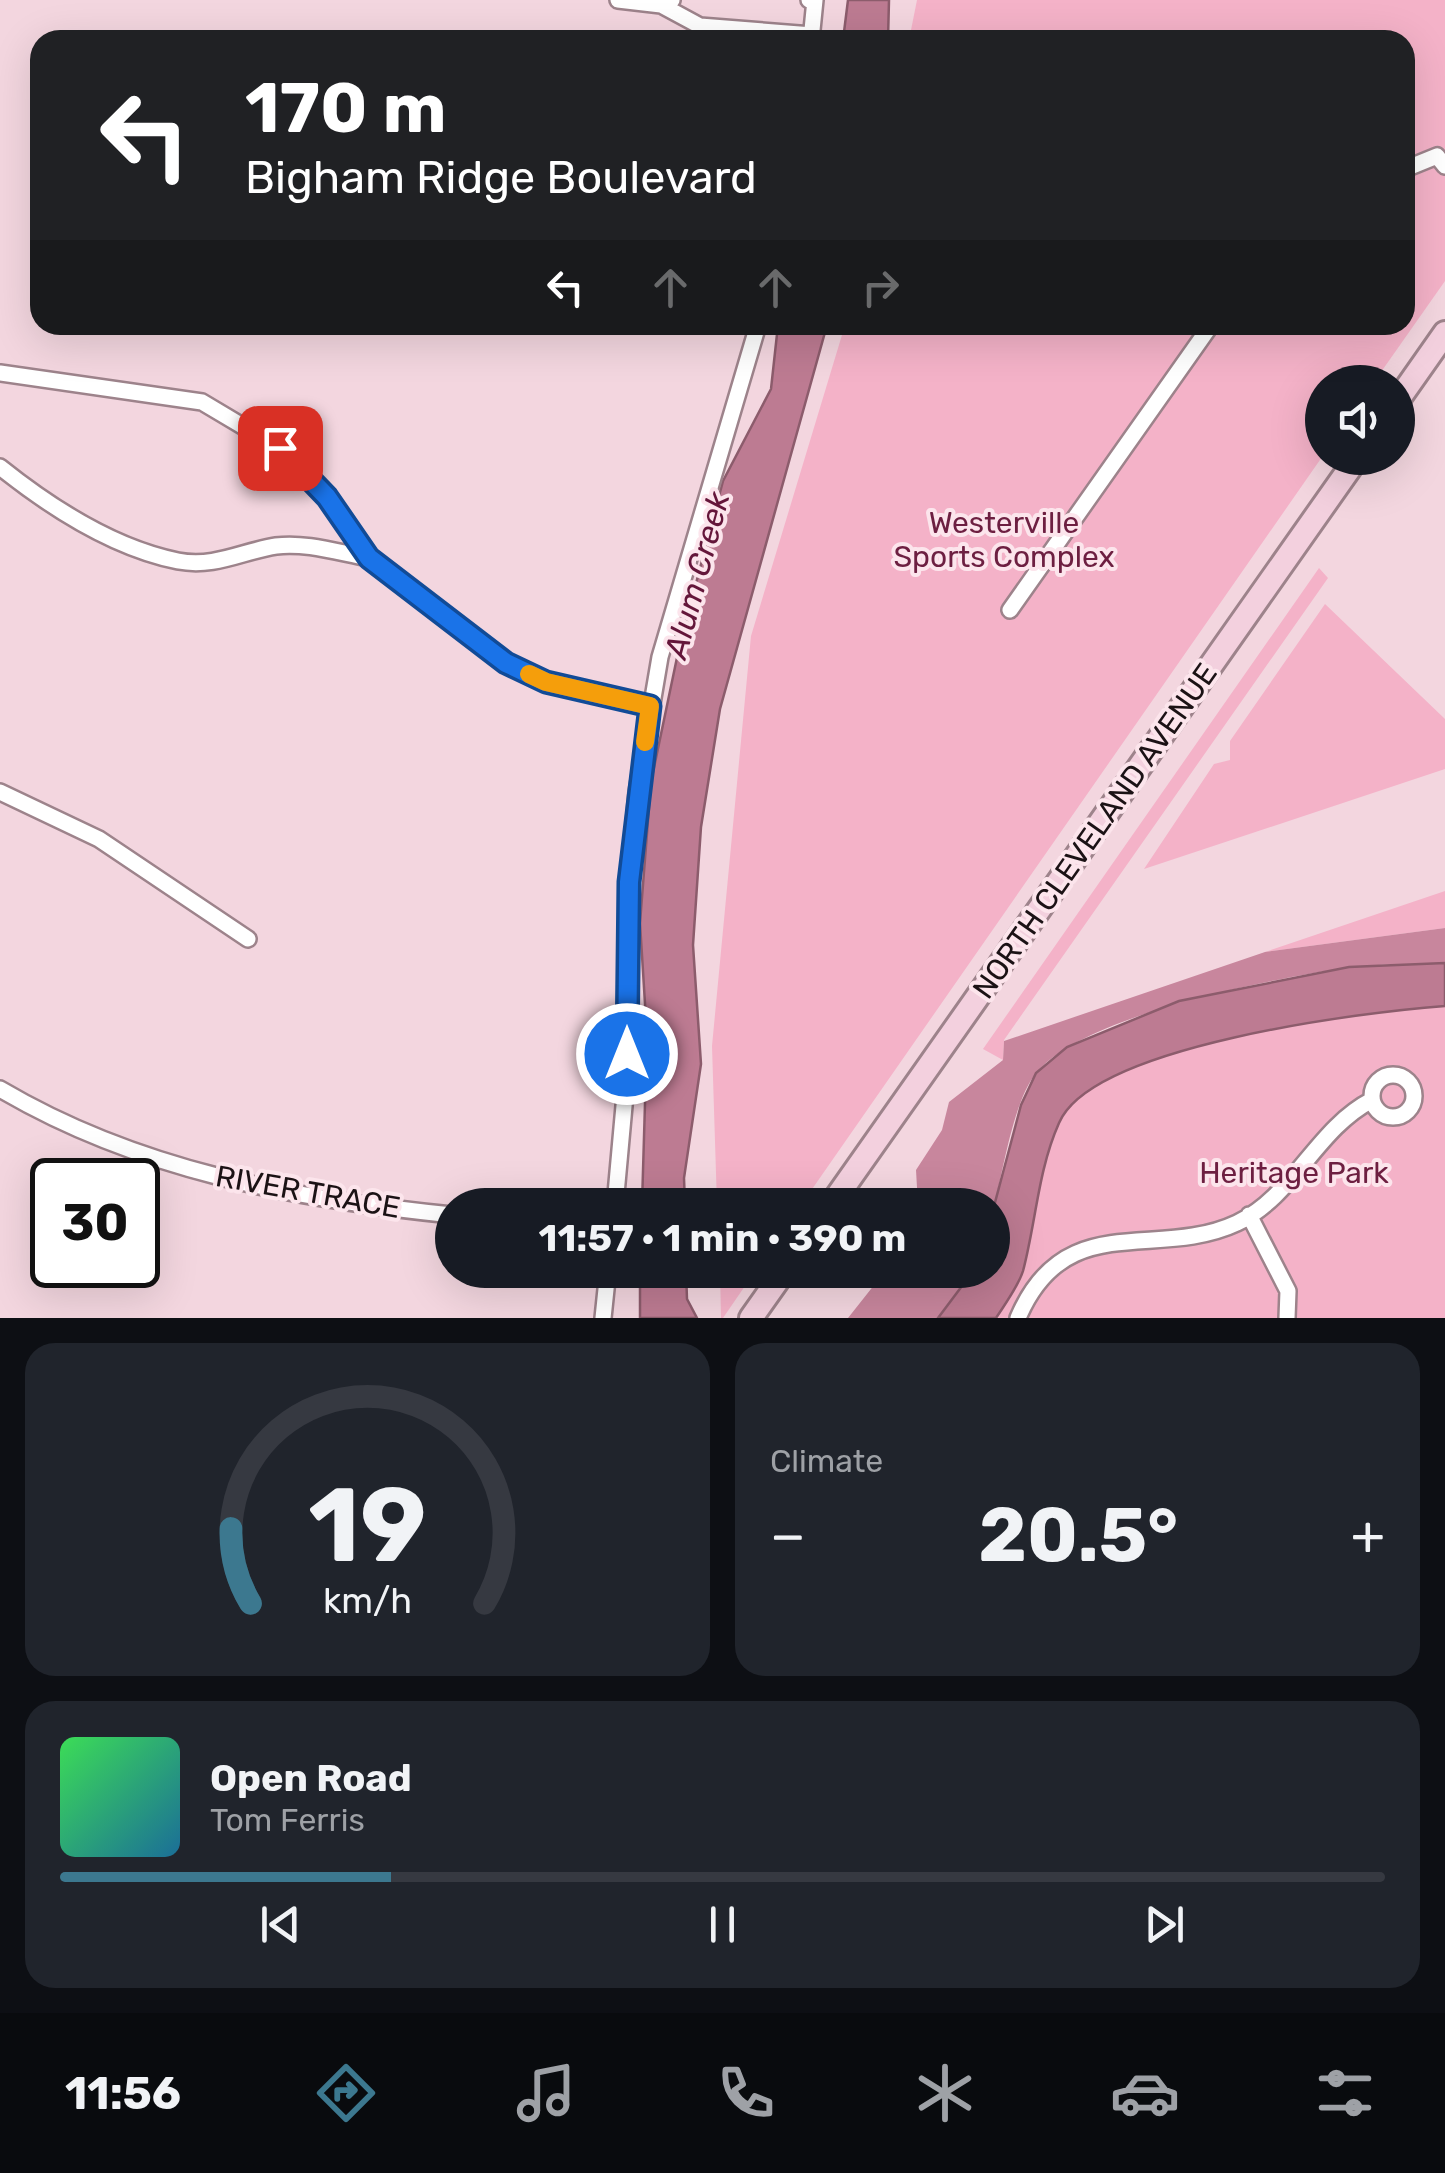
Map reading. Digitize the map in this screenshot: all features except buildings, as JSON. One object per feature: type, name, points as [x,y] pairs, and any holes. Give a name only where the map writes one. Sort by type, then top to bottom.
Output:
[{"type":"main road","points":[[1415,376],[1445,333]]},
{"type":"main road","name":"NORTH CLEVELAND AVENUE","points":[[843,1188],[1345,475]]},
{"type":"main road","points":[[751,1318],[772,1288]]},
{"type":"street","points":[[618,0],[667,3],[700,26],[740,30]]},
{"type":"street","points":[[811,30],[812,0]]},
{"type":"street","points":[[1415,164],[1437,156],[1445,166]]},
{"type":"street","points":[[617,1188],[626,1084],[629,882],[650,706],[660,657],[755,335]]},
{"type":"street","points":[[1010,610],[1204,335]]},
{"type":"street","points":[[0,373],[202,402],[280,448],[327,497],[369,558],[506,663],[546,682],[650,706]]},
{"type":"street","points":[[0,467],[42,500],[96,529],[179,562],[236,560],[276,546],[369,558]]},
{"type":"street","points":[[0,792],[99,839],[248,940]]},
{"type":"street","name":"RIVER TRACE","points":[[0,1089],[136,1152],[248,1186],[346,1204],[435,1214]]},
{"type":"street","points":[[1018,1318],[1039,1283],[1059,1263],[1082,1249],[1220,1229],[1249,1215],[1284,1188],[1332,1130],[1372,1100]]},
{"type":"street","points":[[1249,1215],[1288,1291],[1288,1318]]},
{"type":"street","points":[[603,1318],[606,1288]]},
{"type":"green space","name":"Westerville Sports Complex","points":[[917,0],[1445,0],[1445,281],[1415,324],[1415,30],[911,30]]},
{"type":"green space","name":"Westerville Sports Complex","points":[[842,335],[1407,335],[1386,365],[1305,365],[1305,475],[1309,475],[813,1188],[716,1188],[712,1046],[751,636]]},
{"type":"green space","points":[[1319,568],[1328,578],[1004,1040],[1003,1060],[983,1049]]},
{"type":"green space","points":[[1325,604],[1445,719],[1445,769],[1144,869],[1214,764],[1230,760],[1230,741]]},
{"type":"green space","points":[[1445,891],[1445,928],[1265,952]]},
{"type":"green space","name":"Heritage Park","points":[[1445,1006],[1445,1318],[996,1318],[1023,1271],[1052,1141],[1059,1123],[1082,1096],[1122,1073],[1175,1053],[1234,1038],[1296,1025]]},
{"type":"green space","points":[[720,1288],[744,1288],[723,1318]]},
{"type":"shaded area","points":[[848,0],[889,0],[888,30],[844,30]]},
{"type":"shaded area","points":[[777,335],[824,335],[720,709],[701,827],[693,945],[701,1064],[684,1188],[643,1188],[647,1036],[640,923],[651,782],[679,648],[723,481],[771,389]]},
{"type":"shaded area","points":[[1445,928],[1445,963],[1357,966],[1272,981],[1181,1003],[1095,1033],[1061,1052],[1029,1084],[1015,1118],[998,1188],[917,1188],[916,1170],[942,1130],[949,1102],[1003,1060],[1004,1041],[1265,952]]},
{"type":"shaded area","points":[[1445,963],[1445,1006],[1296,1025],[1234,1038],[1175,1053],[1122,1073],[1082,1096],[1059,1123],[1052,1141],[1023,1271],[996,1318],[938,1318],[960,1288],[1010,1288],[1010,1188],[999,1188],[1021,1105],[1036,1073],[1067,1047],[1179,1001],[1349,967]]},
{"type":"shaded area","points":[[640,1288],[687,1288],[687,1299],[697,1318],[640,1318]]},
{"type":"shaded area","points":[[872,1288],[960,1288],[938,1318],[848,1318]]},
{"type":"slow traffic","points":[[529,674],[546,682],[650,706],[645,742]]},
{"type":"route","points":[[280,448],[327,497],[369,558],[506,663],[546,682],[650,706],[636,792],[629,882],[627,1054]]},
{"type":"water label","name":"Alum Creek","points":[[697,575]]}]
